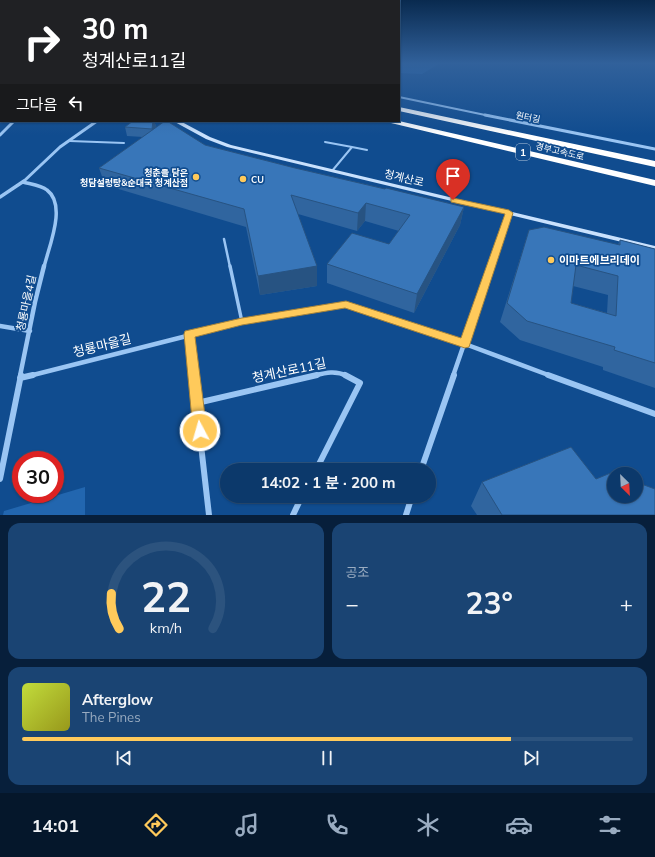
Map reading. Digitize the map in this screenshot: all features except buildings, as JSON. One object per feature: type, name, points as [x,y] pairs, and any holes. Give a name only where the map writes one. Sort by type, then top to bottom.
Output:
[{"type":"highway","name":"경부고속도로","points":[[400,109],[655,164]]},
{"type":"highway","name":"경부고속도로","points":[[394,122],[655,183]]},
{"type":"street","name":"원터길","points":[[400,97],[655,149]]},
{"type":"street","points":[[0,135],[13,122]]},
{"type":"street","points":[[0,197],[23,182],[70,141],[96,122]]},
{"type":"street","name":"청계산로","points":[[178,122],[208,138],[229,146],[655,248]]},
{"type":"street","name":"청룡마을4길","points":[[0,480],[3,449],[57,216],[55,198],[46,189],[23,182]]},
{"type":"street","points":[[423,463],[509,213]]},
{"type":"street","points":[[210,515],[189,334],[242,322],[346,304],[465,344],[655,414]]},
{"type":"street","points":[[0,326],[30,331]]},
{"type":"street","name":"청룡마을길","points":[[20,378],[189,334]]},
{"type":"street","name":"청계산로11길","points":[[197,403],[329,372],[340,372],[360,383],[320,463]]},
{"type":"street","points":[[293,515],[299,503]]},
{"type":"street","points":[[406,515],[410,503]]},
{"type":"lane","points":[[70,141],[124,143]]},
{"type":"lane","points":[[325,142],[367,150]]},
{"type":"lane","points":[[332,171],[352,147]]},
{"type":"lane","points":[[224,239],[242,322]]},
{"type":"shaded area","points":[[85,487],[85,515],[3,515],[4,511],[31,503],[64,503],[64,493]]},
{"type":"place","name":"청춘을 담은 청담설렁탕&순대국 청계산점","points":[[196,177]]},
{"type":"place","name":"CU","points":[[243,179]]},
{"type":"place","name":"이마트에브리데이","points":[[551,260]]},
{"type":"route","points":[[200,431],[189,334],[242,322],[346,304],[465,344],[509,213],[453,200]]}]
